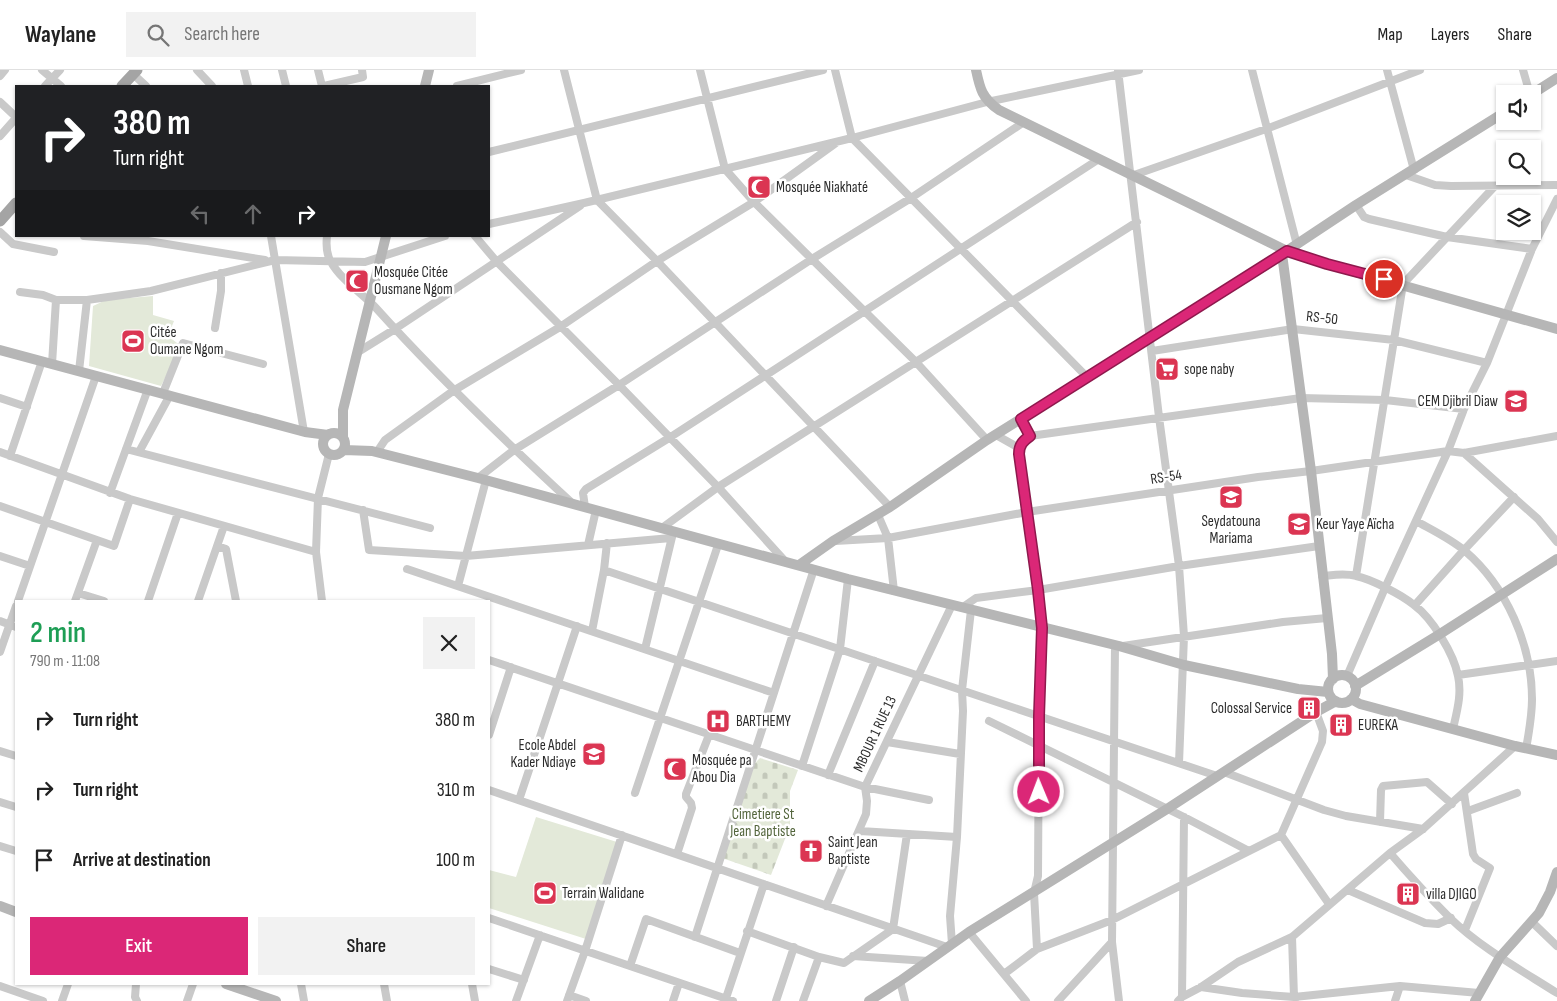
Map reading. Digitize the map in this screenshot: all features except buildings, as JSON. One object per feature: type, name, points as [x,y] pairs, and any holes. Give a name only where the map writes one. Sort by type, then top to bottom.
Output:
[{"type":"main road","points":[[123,85],[135,72]]},
{"type":"main road","points":[[0,221],[15,204]]},
{"type":"street","points":[[0,76],[5,70]]},
{"type":"street","points":[[42,70],[60,85]]},
{"type":"street","points":[[46,85],[60,70]]},
{"type":"street","points":[[197,70],[211,85]]},
{"type":"street","points":[[244,70],[248,85]]},
{"type":"street","points":[[282,70],[286,85]]},
{"type":"street","points":[[318,70],[323,85]]},
{"type":"street","points":[[327,85],[363,76],[362,70]]},
{"type":"street","points":[[425,85],[429,70]]},
{"type":"street","points":[[461,85],[521,70]]},
{"type":"street","points":[[564,70],[597,200],[658,261],[890,507]]},
{"type":"street","points":[[700,70],[725,169],[754,202],[992,438],[1019,448]]},
{"type":"street","points":[[490,152],[823,70]]},
{"type":"street","points":[[834,70],[852,138],[1087,377]]},
{"type":"street","points":[[976,70],[987,102],[999,110],[1132,174],[1285,252],[1557,329]]},
{"type":"street","points":[[490,224],[584,204],[852,138],[987,102],[1118,72],[1139,70]]},
{"type":"street","points":[[1252,70],[1297,245]]},
{"type":"street","points":[[1387,70],[1410,173]]},
{"type":"street","points":[[1132,174],[1266,128],[1420,70]]},
{"type":"street","points":[[1523,70],[1528,85]]},
{"type":"street","points":[[135,72],[145,85]]},
{"type":"street","points":[[1118,72],[1132,174],[1159,418],[1179,566],[1184,636],[1179,763]]},
{"type":"street","points":[[1541,88],[1557,78]]},
{"type":"street","points":[[0,102],[15,116]]},
{"type":"street","points":[[0,136],[15,118]]},
{"type":"street","points":[[799,566],[833,541],[878,515],[992,438],[1150,336],[1496,118]]},
{"type":"street","points":[[458,586],[482,479],[514,450],[619,385],[812,259],[911,198],[1024,122]]},
{"type":"street","points":[[375,451],[385,440],[453,390],[560,327],[658,261],[754,202],[839,140]]},
{"type":"street","points":[[585,507],[583,494],[586,489],[669,438],[1100,159]]},
{"type":"street","points":[[1410,173],[1435,185],[1557,185]]},
{"type":"street","points":[[1356,576],[1403,284],[1495,186]]},
{"type":"street","points":[[344,442],[353,442],[375,451],[662,528],[672,534],[784,560],[848,579],[1117,646],[1184,665],[1331,696],[1344,702],[1385,588],[1448,451],[1464,409],[1487,363],[1532,250],[1557,199]]},
{"type":"street","points":[[358,352],[584,204]]},
{"type":"street","points":[[1356,205],[1364,217],[1369,219],[1447,237],[1532,250]]},
{"type":"street","points":[[662,528],[718,488],[814,426],[1136,222]]},
{"type":"street","points":[[0,232],[13,244],[54,252]]},
{"type":"street","points":[[97,237],[148,241],[272,260],[360,262],[442,237]]},
{"type":"street","points":[[271,237],[272,260],[305,432]]},
{"type":"street","points":[[327,237],[326,246],[329,260],[338,272],[370,302],[453,390],[573,504]]},
{"type":"street","points":[[342,410],[344,442],[336,455],[329,454],[325,450],[327,438],[342,410],[386,237]]},
{"type":"street","points":[[475,237],[496,262],[619,385],[718,488],[784,560]]},
{"type":"street","points":[[1285,252],[1332,654],[1332,680],[1328,687],[1331,696]]},
{"type":"street","points":[[20,292],[43,295],[56,300],[87,300],[151,291],[272,260]]},
{"type":"street","points":[[215,328],[221,291],[221,273]]},
{"type":"street","points":[[10,456],[27,407],[47,363],[56,300]]},
{"type":"street","points":[[79,371],[87,300]]},
{"type":"street","name":"RS-50","points":[[1152,350],[1293,329],[1394,340],[1487,363]]},
{"type":"street","points":[[139,452],[166,394],[183,343],[263,364]]},
{"type":"street","points":[[0,350],[327,438],[338,433],[344,442]]},
{"type":"street","points":[[18,600],[96,376]]},
{"type":"street","points":[[110,493],[148,389]]},
{"type":"street","points":[[0,398],[27,407]]},
{"type":"street","points":[[1037,948],[1034,893],[1038,876],[1039,716],[1042,628],[1019,448],[1024,441],[1030,436],[1301,398],[1384,400],[1464,409]]},
{"type":"street","points":[[1021,419],[1030,436]]},
{"type":"street","name":"RS-54","points":[[833,541],[888,538],[1027,512],[1169,490],[1448,451],[1464,453],[1557,436]]},
{"type":"street","points":[[126,449],[430,528]]},
{"type":"street","points":[[0,452],[110,493],[316,552]]},
{"type":"street","points":[[1464,453],[1538,519],[1557,542]]},
{"type":"street","points":[[322,600],[316,552],[318,498],[329,454]]},
{"type":"street","points":[[1415,605],[1514,497]]},
{"type":"street","points":[[0,506],[114,546],[130,499]]},
{"type":"street","points":[[363,510],[369,550],[466,556],[508,554],[672,534]]},
{"type":"street","points":[[588,545],[596,510]]},
{"type":"street","points":[[148,600],[178,513]]},
{"type":"street","points":[[878,515],[888,538],[894,590]]},
{"type":"street","points":[[1180,999],[1238,962],[1292,937],[1390,853],[1423,829],[1520,747],[1531,721],[1532,701],[1529,665],[1517,627],[1503,594],[1485,570],[1464,550],[1416,521]]},
{"type":"street","points":[[198,600],[224,526]]},
{"type":"street","points":[[645,649],[672,534]]},
{"type":"street","points":[[74,600],[97,540]]},
{"type":"street","points":[[592,631],[604,570],[607,543]]},
{"type":"street","points":[[635,793],[718,545]]},
{"type":"street","points":[[217,546],[226,549],[236,600]]},
{"type":"street","points":[[950,946],[950,916],[957,837],[967,609],[976,598],[1319,546]]},
{"type":"street","points":[[0,556],[30,566]]},
{"type":"street","points":[[1298,689],[1332,680],[1350,685],[1372,677],[1557,559]]},
{"type":"street","points":[[407,568],[458,586],[479,597]]},
{"type":"street","points":[[695,937],[814,569]]},
{"type":"street","points":[[604,570],[1179,763],[1220,774],[1346,816],[1423,829]]},
{"type":"street","points":[[1322,576],[1346,574],[1385,588],[1415,605],[1440,634],[1458,675],[1459,699],[1452,729]]},
{"type":"street","points":[[802,766],[840,649],[848,579]]},
{"type":"street","points":[[78,593],[101,600]]},
{"type":"street","points":[[490,600],[592,631],[774,693]]},
{"type":"street","name":"MBOUR 1 RUE 13","points":[[826,906],[866,814],[865,788],[952,605]]},
{"type":"street","points":[[0,652],[13,626],[15,613]]},
{"type":"street","points":[[1117,646],[1283,622],[1327,618]]},
{"type":"street","points":[[0,621],[13,626]]},
{"type":"street","points":[[519,800],[576,626]]},
{"type":"street","points":[[1117,646],[1112,942],[1119,1001]]},
{"type":"street","points":[[1332,654],[1360,704],[1520,747],[1557,755]]},
{"type":"street","points":[[490,660],[865,788],[929,800]]},
{"type":"street","points":[[828,775],[875,661]]},
{"type":"street","points":[[1458,675],[1557,661]]},
{"type":"street","points":[[490,727],[492,711],[511,667]]},
{"type":"street","points":[[869,1001],[970,932],[1167,809],[1318,711],[1331,696]]},
{"type":"street","points":[[1004,974],[1037,948],[1112,920],[1281,836],[1322,742],[1323,731],[1318,711]]},
{"type":"street","points":[[989,721],[1249,851]]},
{"type":"street","points":[[677,854],[692,808],[686,794],[709,734]]},
{"type":"street","points":[[887,742],[960,754]]},
{"type":"street","points":[[0,751],[15,756]]},
{"type":"street","points":[[1380,822],[1381,790],[1383,786],[1427,782],[1452,804]]},
{"type":"street","points":[[490,790],[893,929],[950,946]]},
{"type":"street","points":[[1464,793],[1473,854],[1476,859],[1490,868],[1465,930]]},
{"type":"street","points":[[1468,811],[1517,793]]},
{"type":"street","points":[[0,802],[15,807]]},
{"type":"street","points":[[1180,999],[1184,817]]},
{"type":"street","points":[[860,831],[957,837]]},
{"type":"street","points":[[747,931],[818,957],[842,963],[893,929],[907,834]]},
{"type":"street","points":[[586,1001],[568,998],[622,835]]},
{"type":"street","points":[[1281,836],[1329,904]]},
{"type":"street","points":[[0,846],[15,851]]},
{"type":"street","points":[[1390,853],[1451,918],[1465,930],[1500,957],[1557,993]]},
{"type":"street","points":[[1201,986],[1294,999],[1400,986],[1477,997],[1500,957],[1532,922],[1544,904],[1557,872]]},
{"type":"street","points":[[490,918],[728,1000],[740,953],[764,884]]},
{"type":"street","points":[[1348,890],[1425,923],[1438,924],[1451,918]]},
{"type":"street","points":[[0,906],[15,912]]},
{"type":"street","points":[[630,966],[646,919],[740,953]]},
{"type":"street","points":[[1532,922],[1557,946]]},
{"type":"street","points":[[970,932],[1026,1001]]},
{"type":"street","points":[[516,1001],[540,935]]},
{"type":"street","points":[[1292,937],[1294,999]]},
{"type":"street","points":[[1058,1001],[1112,942]]},
{"type":"street","points":[[776,1001],[794,948]]},
{"type":"street","points":[[853,956],[928,961]]},
{"type":"street","points":[[803,1001],[818,957]]},
{"type":"street","points":[[490,969],[524,980]]},
{"type":"street","points":[[900,981],[905,1001]]},
{"type":"street","points":[[673,1001],[679,983]]},
{"type":"street","points":[[62,1001],[68,985]]},
{"type":"street","points":[[136,985],[135,997],[137,1001]]},
{"type":"street","points":[[187,1001],[193,985]]},
{"type":"street","points":[[229,985],[276,1001]]},
{"type":"street","points":[[302,985],[304,1001]]},
{"type":"street","points":[[384,985],[387,1001]]},
{"type":"street","points":[[472,985],[475,1001]]},
{"type":"street","points":[[0,986],[43,1001]]},
{"type":"street","points":[[1395,1001],[1400,986]]},
{"type":"green space","name":"Citée Oumane Ngom","points":[[153,296],[153,315],[174,321],[168,336],[181,346],[161,386],[89,366],[93,306],[106,300]]},
{"type":"green space","name":"Cimetiere St Jean Baptiste","points":[[760,758],[798,770],[790,791],[790,826],[771,875],[722,858],[755,763]]},
{"type":"green space","name":"Terrain Walidane","points":[[536,817],[617,842],[586,939],[490,908],[490,870],[516,877]]},
{"type":"place","name":"Mosquée Niakhaté","points":[[759,187]]},
{"type":"place","name":"Mosquée Citée Ousmane Ngom","points":[[357,281]]},
{"type":"place","name":"Citée Oumane Ngom","points":[[133,341]]},
{"type":"place","name":"sope naby","points":[[1167,369]]},
{"type":"place","name":"CEM Djibril Diaw","points":[[1516,401]]},
{"type":"place","name":"Seydatouna Mariama","points":[[1231,497]]},
{"type":"place","name":"Keur Yaye Aïcha","points":[[1299,524]]},
{"type":"place","name":"Colossal Service","points":[[1309,708]]},
{"type":"place","name":"BARTHEMY","points":[[718,721]]},
{"type":"place","name":"EUREKA","points":[[1341,725]]},
{"type":"place","name":"Ecole Abdel Kader Ndiaye","points":[[594,754]]},
{"type":"place","name":"Mosquée pa Abou Dia","points":[[675,769]]},
{"type":"place","name":"Saint Jean Baptiste","points":[[811,851]]},
{"type":"place","name":"Terrain Walidane","points":[[545,893]]},
{"type":"place","name":"villa DJIGO","points":[[1408,894]]},
{"type":"route","points":[[1039,792],[1042,628],[1019,454],[1019,448],[1030,436],[1021,419],[1287,251],[1384,279]]}]
